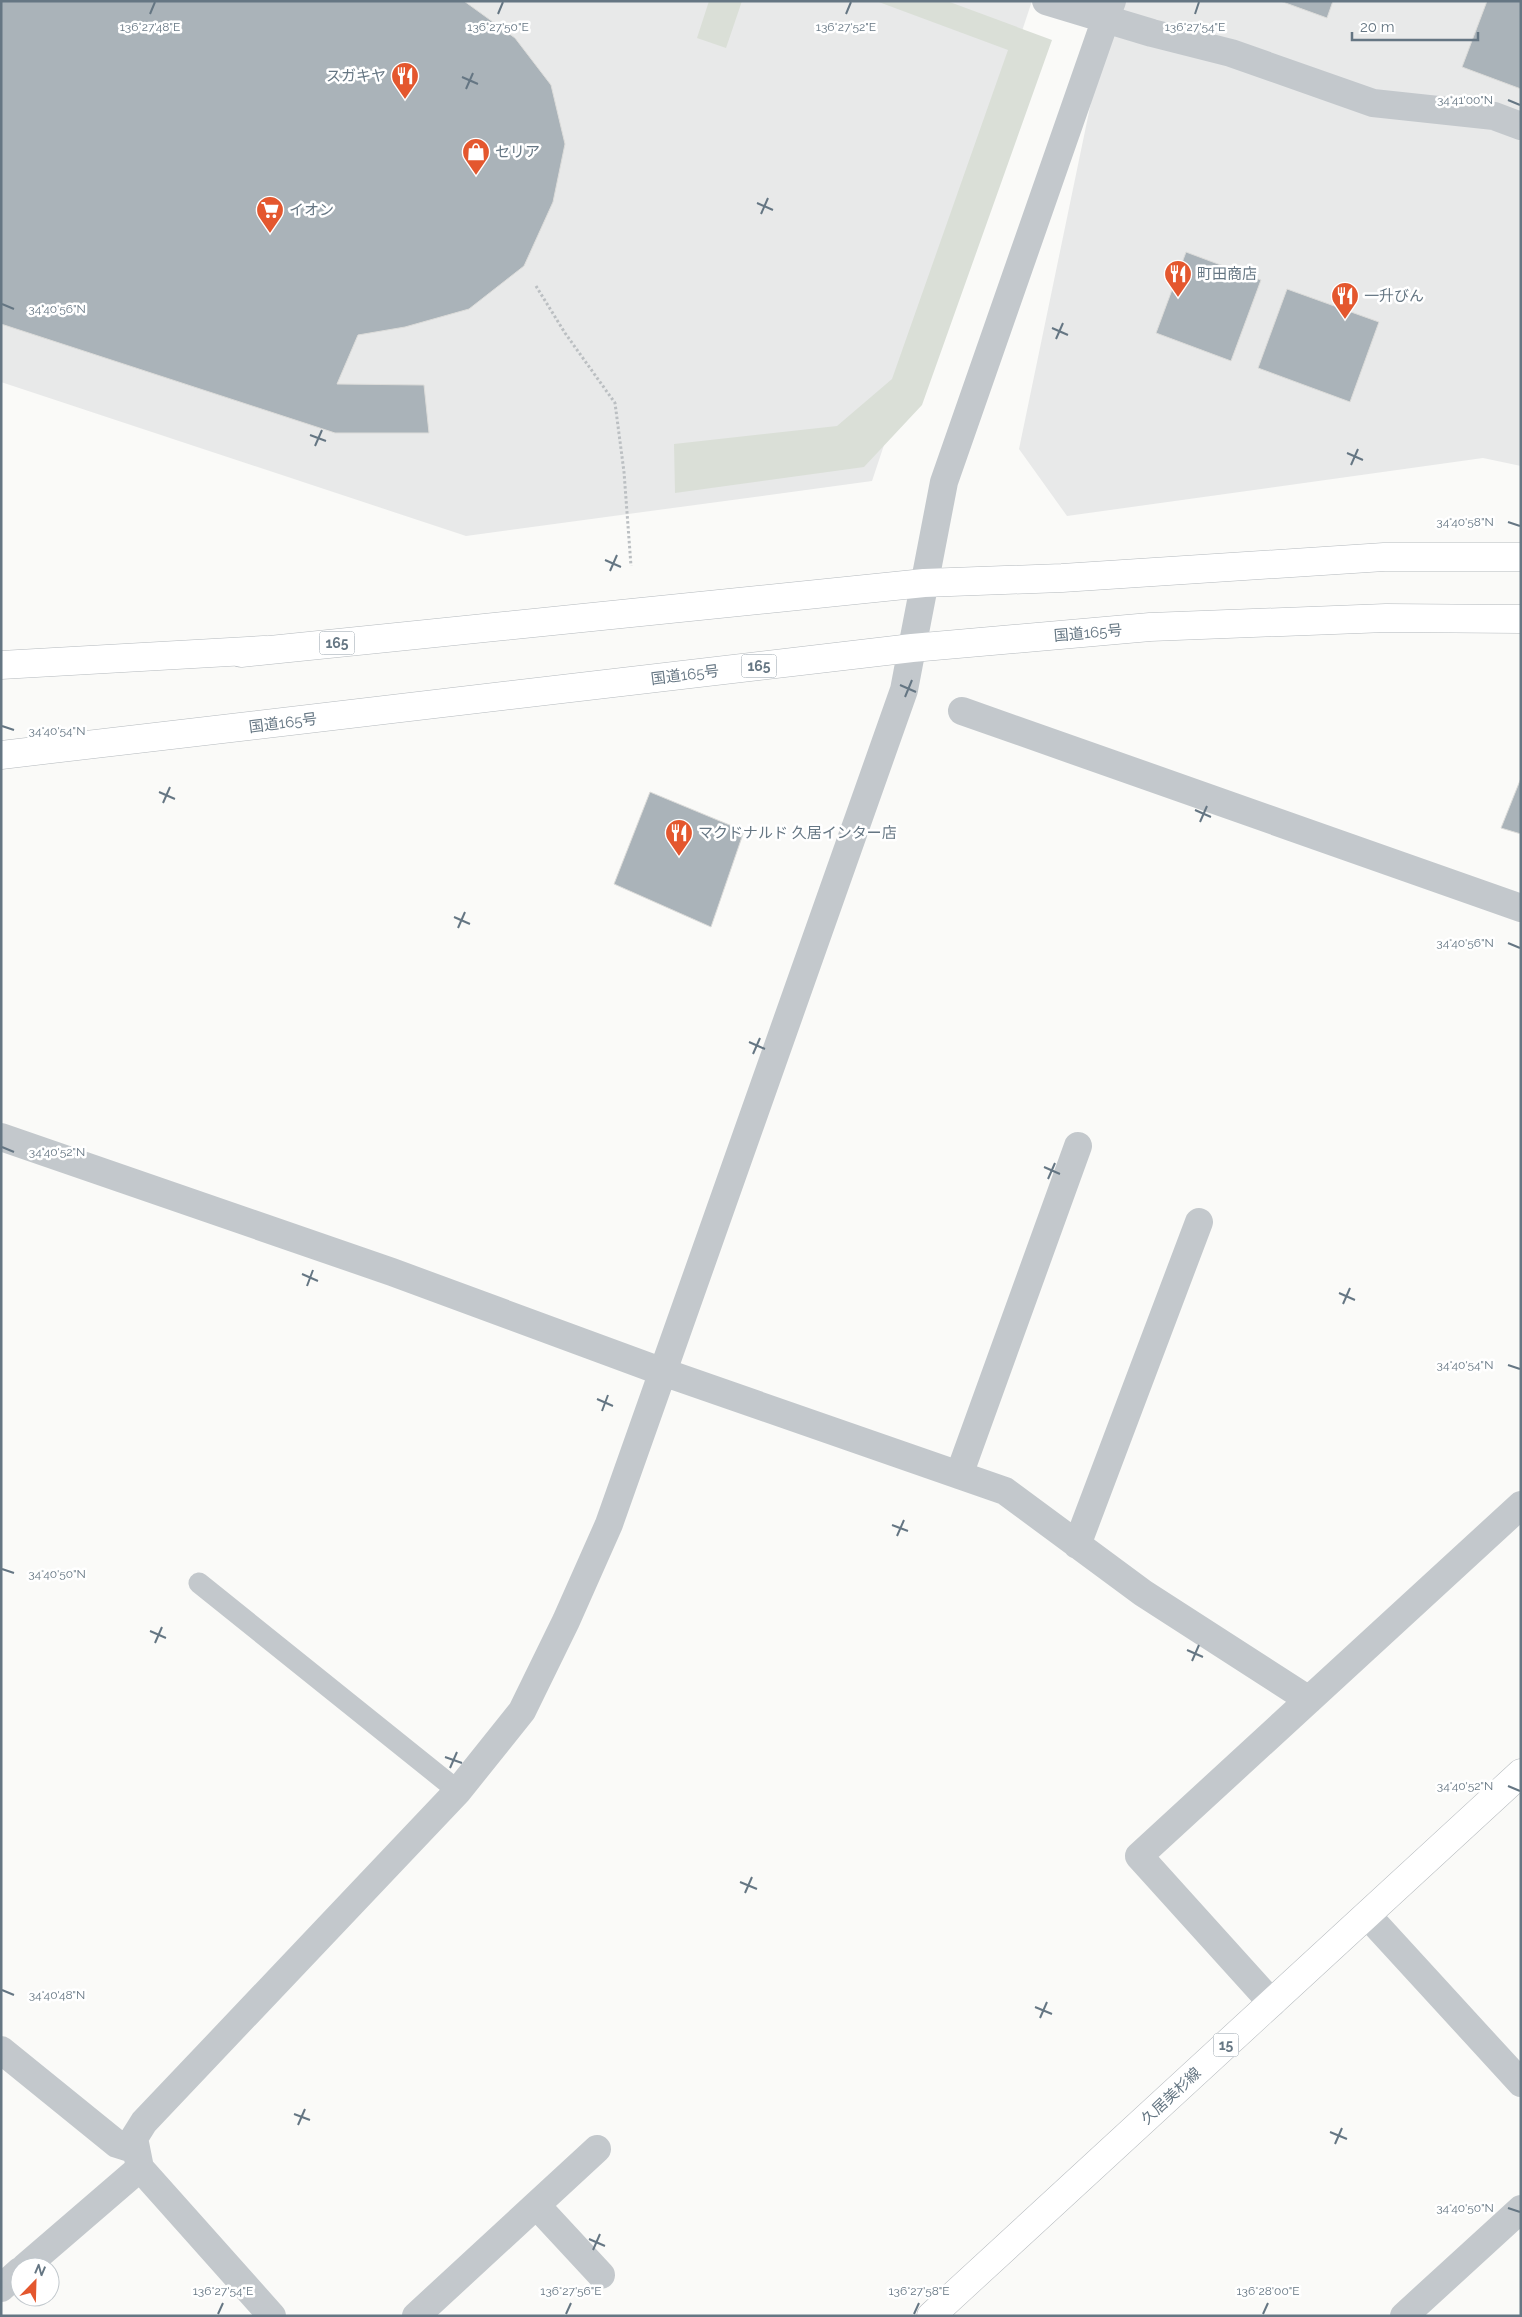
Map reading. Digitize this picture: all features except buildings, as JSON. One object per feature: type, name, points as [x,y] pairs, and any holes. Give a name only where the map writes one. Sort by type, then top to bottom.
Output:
[{"type":"main road","name":"165","points":[[1,678],[924,583],[1062,578],[1384,557],[1521,557]]},
{"type":"main road","name":"国道165号","points":[[1,755],[912,648],[1150,627],[1386,618],[1521,619]]},
{"type":"main road","points":[[1,665],[264,650]]},
{"type":"main road","name":"久居美杉線","points":[[931,2316],[1521,1773]]},
{"type":"street","points":[[1046,1],[1109,11],[1373,103],[1494,116],[1521,126]]},
{"type":"street","points":[[138,2159],[134,2138],[144,2122],[458,1791],[522,1711],[610,1524],[904,690],[944,482],[1109,11]]},
{"type":"street","points":[[962,710],[1521,908]]},
{"type":"street","points":[[1,1137],[392,1272],[663,1372],[1005,1491],[1143,1593],[1309,1700]]},
{"type":"street","points":[[959,1475],[1078,1146]]},
{"type":"street","points":[[1077,1545],[1200,1222]]},
{"type":"street","points":[[1272,2002],[1139,1856],[1521,1505]]},
{"type":"street","points":[[1367,1915],[1521,2083]]},
{"type":"street","points":[[1,2050],[138,2159],[272,2316]]},
{"type":"street","points":[[416,2316],[597,2149]]},
{"type":"street","points":[[35,2257],[138,2159]]},
{"type":"street","points":[[537,2206],[601,2275]]},
{"type":"street","points":[[1404,2316],[1521,2209]]},
{"type":"lane","points":[[199,1583],[458,1791]]},
{"type":"path","points":[[536,286],[564,333],[615,402],[624,472],[631,566]]},
{"type":"shaded area","points":[[1,1],[1032,1],[872,481],[466,536],[1,382]]},
{"type":"shaded area","points":[[709,1],[742,1],[726,48],[697,38]]},
{"type":"shaded area","points":[[876,1],[947,1],[1052,40],[922,405],[864,467],[675,493],[674,444],[837,426],[892,379],[1008,50]]},
{"type":"shaded area","points":[[1112,1],[1521,1],[1521,466],[1483,458],[1067,516],[1019,449]]},
{"type":"place","name":"スガキヤ","points":[[405,100]]},
{"type":"place","name":"セリア","points":[[476,176]]},
{"type":"place","name":"イオン","points":[[270,234]]},
{"type":"place","name":"町田商店","points":[[1178,298]]},
{"type":"place","name":"一升びん","points":[[1345,320]]},
{"type":"place","name":"マクドナルド 久居インター店","points":[[679,857]]}]
